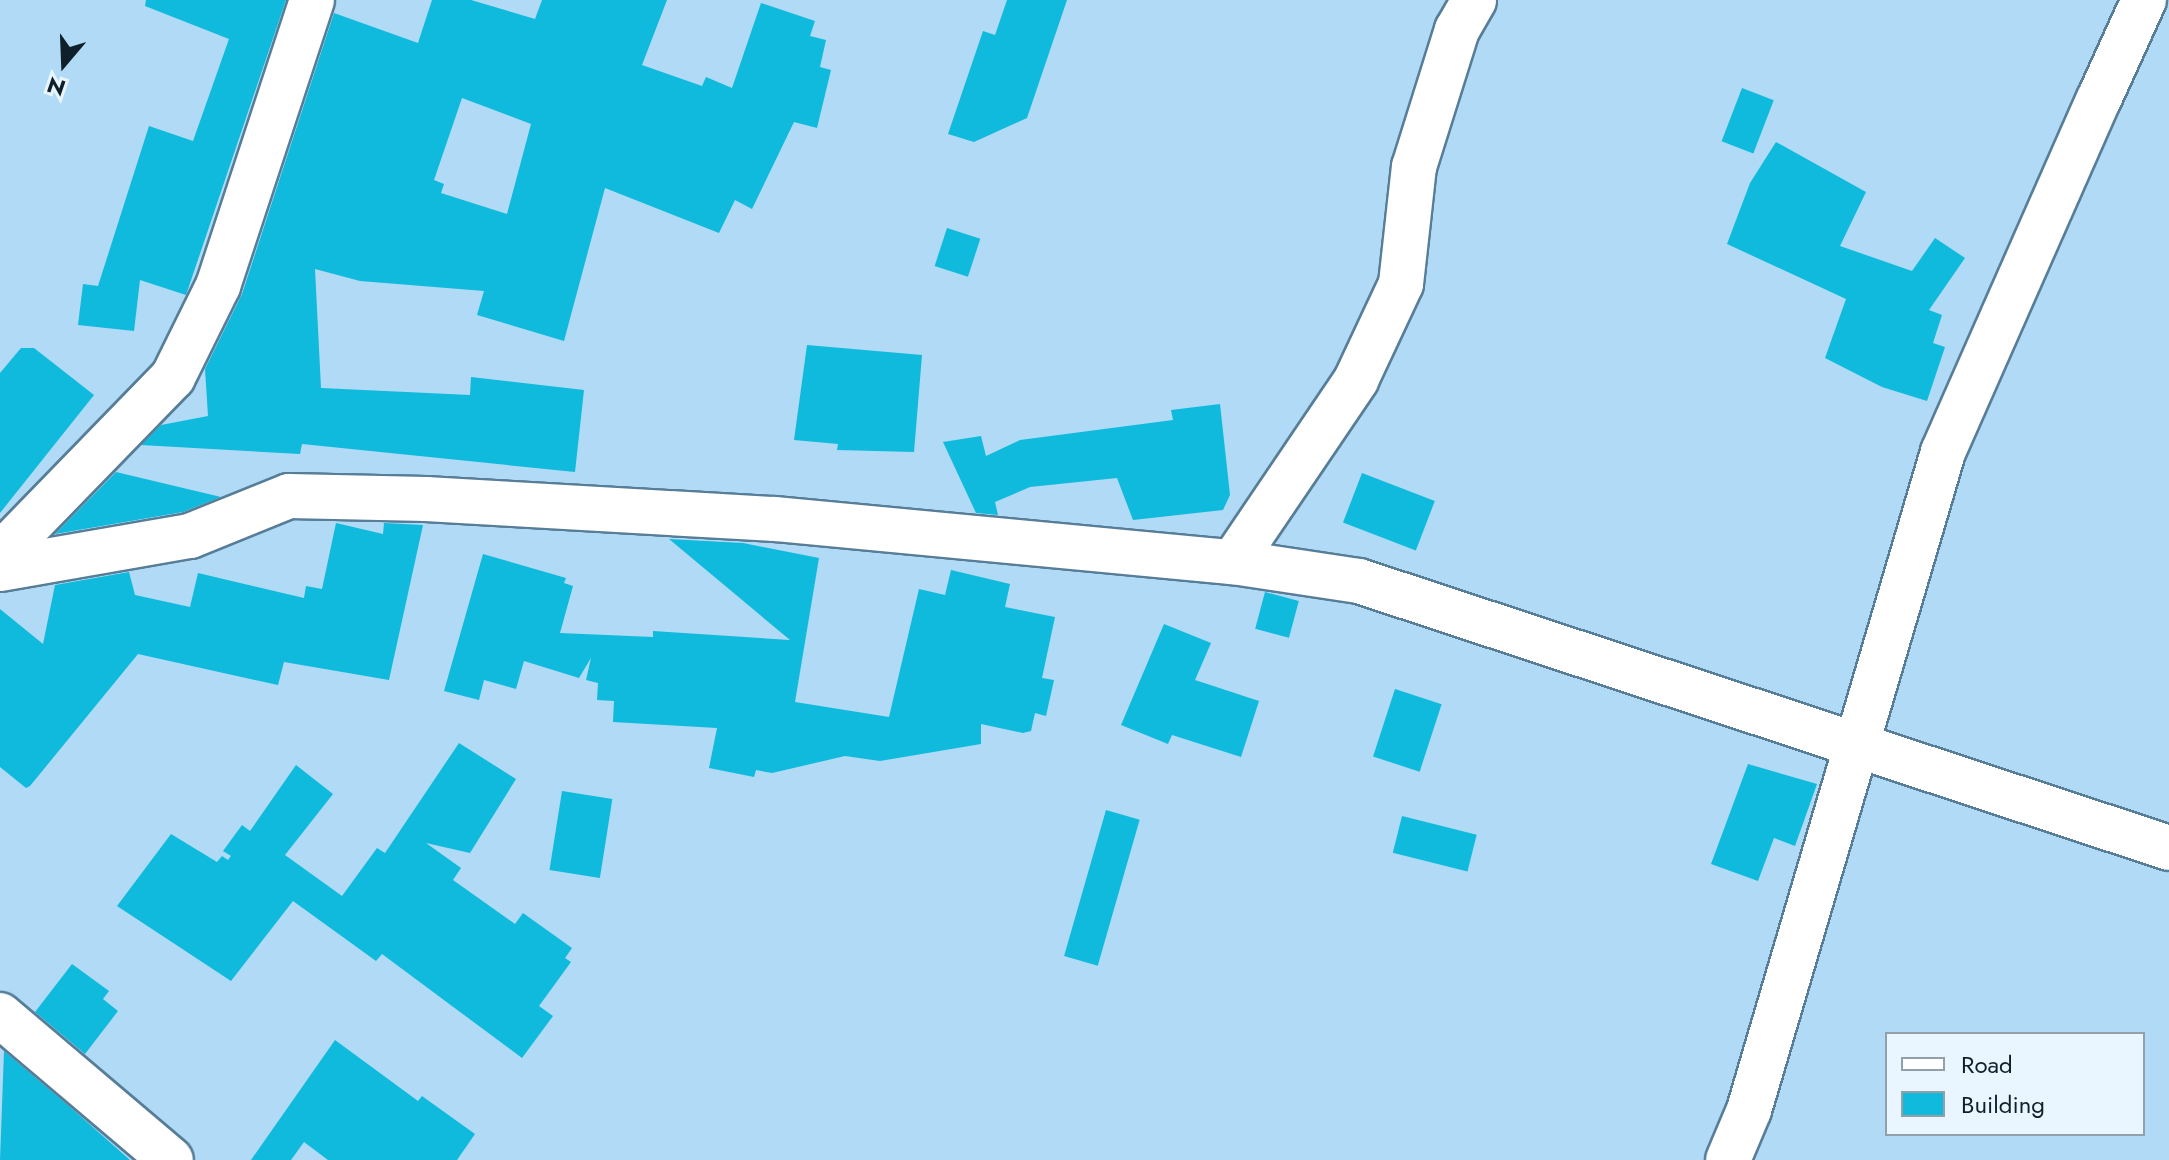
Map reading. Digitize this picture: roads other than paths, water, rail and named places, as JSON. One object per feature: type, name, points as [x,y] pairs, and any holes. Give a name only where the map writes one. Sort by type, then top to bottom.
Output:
[{"type":"street","points":[[0,555],[173,377],[218,286],[312,0]]},
{"type":"street","points":[[1233,562],[1356,380],[1401,284],[1414,167],[1457,30],[1474,0]]},
{"type":"street","points":[[1728,1160],[1749,1110],[1860,744],[1943,452],[2144,0]]},
{"type":"street","points":[[0,569],[190,536],[289,496],[426,499],[775,519],[1233,562],[1359,581],[2169,848]]},
{"type":"street","points":[[0,1015],[171,1160]]}]
